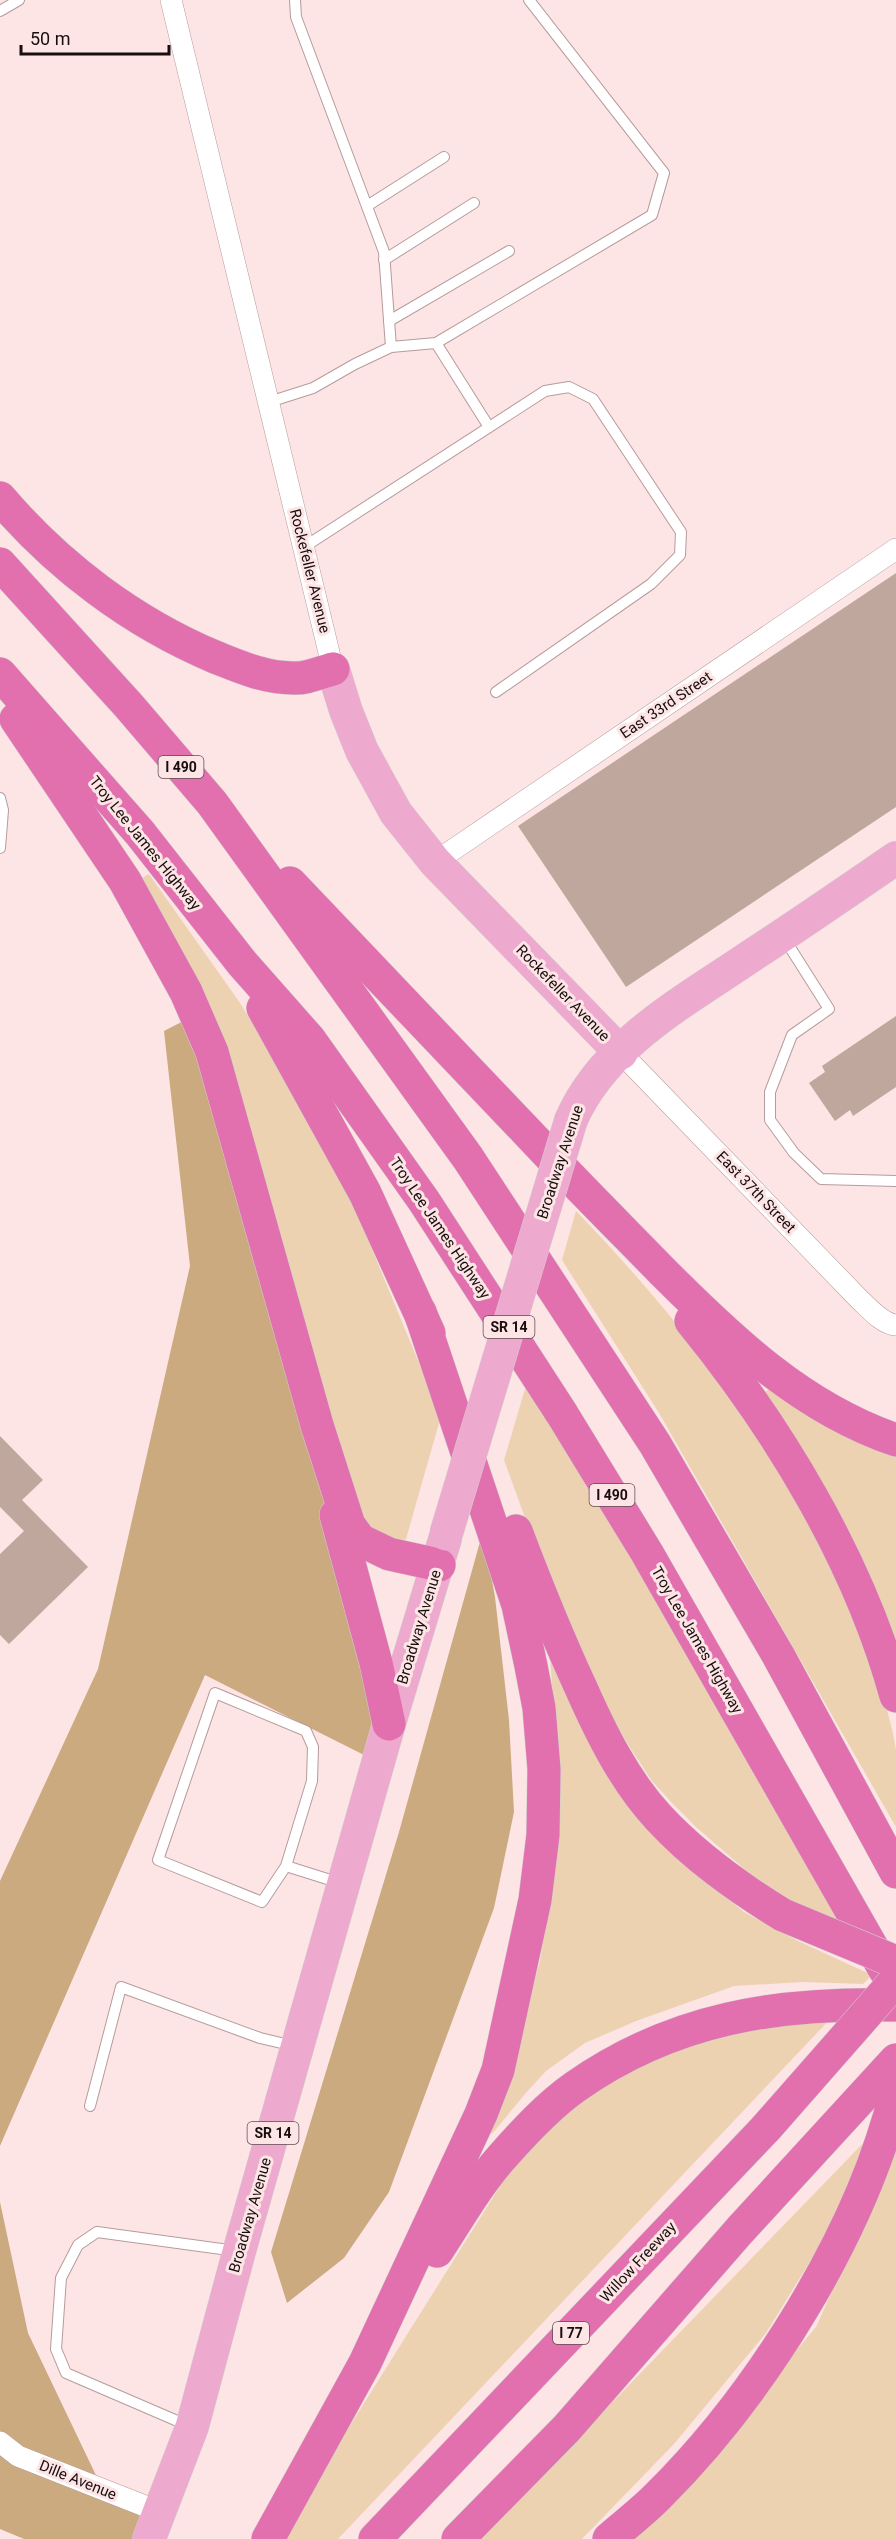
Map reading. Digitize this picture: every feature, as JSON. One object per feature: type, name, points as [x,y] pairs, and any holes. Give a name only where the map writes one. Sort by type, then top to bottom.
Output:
[{"type":"highway","points":[[0,498],[44,545],[84,579],[130,612],[191,647],[249,671],[295,679],[333,669]]},
{"type":"highway","name":"I 490","points":[[0,564],[129,706],[212,803],[468,1158],[655,1444],[778,1655],[896,1872]]},
{"type":"highway","name":"Troy Lee James Highway","points":[[0,674],[140,833],[242,963],[310,1040],[424,1201],[562,1414],[659,1573],[896,1989]]},
{"type":"highway","points":[[0,696],[107,854],[159,941],[186,992],[212,1052],[317,1425],[349,1525],[360,1540],[389,1554],[443,1550]]},
{"type":"highway","points":[[212,803],[592,1200],[722,1330],[771,1372],[811,1400],[853,1422],[896,1440]]},
{"type":"highway","points":[[242,963],[271,1024],[300,1072],[365,1193],[498,1484],[552,1626],[600,1731],[628,1778],[657,1816],[718,1874],[783,1915],[896,1962]]},
{"type":"highway","points":[[592,1200],[694,1326],[753,1406],[795,1469],[854,1579],[876,1633],[896,1696]]},
{"type":"highway","points":[[365,2363],[406,2272],[455,2174],[498,2070],[535,1900],[543,1835],[544,1769],[539,1708],[518,1605],[420,1312]]},
{"type":"highway","points":[[317,1425],[339,1530],[376,1663],[389,1724]]},
{"type":"highway","name":"Willow Freeway","points":[[375,2539],[766,2127],[896,1980]]},
{"type":"highway","points":[[268,2539],[365,2363],[474,2193],[507,2151],[573,2088],[629,2055],[679,2031],[714,2020],[753,2013],[896,2005]]},
{"type":"highway","points":[[458,2539],[567,2428],[740,2230],[896,2060]]},
{"type":"highway","points":[[609,2539],[656,2498],[696,2456],[732,2412],[796,2321],[844,2232],[867,2183],[888,2126],[896,2092]]},
{"type":"main road","name":"Rockefeller Avenue","points":[[333,669],[362,751],[396,813],[435,862],[621,1053]]},
{"type":"main road","name":"Broadway Avenue","points":[[154,2526],[192,2427],[239,2252],[389,1724],[571,1120],[587,1089],[655,1021],[896,858]]},
{"type":"street","name":"Rockefeller Avenue","points":[[171,0],[333,669]]},
{"type":"street","name":"East 33rd Street","points":[[435,862],[896,549]]},
{"type":"street","name":"East 37th Street","points":[[621,1053],[859,1299],[878,1316],[896,1325]]},
{"type":"street","name":"Dille Avenue","points":[[0,2442],[18,2456],[154,2526]]},
{"type":"lane","points":[[0,11],[19,0]]},
{"type":"lane","points":[[294,0],[296,17],[384,252],[391,347]]},
{"type":"lane","points":[[269,402],[313,388],[391,347],[436,343],[652,215],[664,173],[529,0]]},
{"type":"lane","points":[[367,206],[444,157]]},
{"type":"lane","points":[[384,260],[474,203]]},
{"type":"lane","points":[[389,321],[509,251]]},
{"type":"lane","points":[[436,343],[489,427]]},
{"type":"lane","points":[[304,547],[545,391],[569,387],[593,399],[681,532],[680,555],[651,584],[496,693]]},
{"type":"lane","points":[[0,798],[3,810],[0,848]]},
{"type":"lane","points":[[782,935],[829,1009],[792,1035],[770,1092],[770,1119],[794,1153],[821,1179],[896,1181]]},
{"type":"lane","points":[[215,1693],[306,1731],[313,1747],[312,1781],[286,1866],[262,1902],[158,1860],[215,1693]]},
{"type":"lane","points":[[286,1866],[343,1884]]},
{"type":"lane","points":[[90,2106],[121,1987],[260,2038],[297,2046]]},
{"type":"lane","points":[[192,2427],[66,2373],[56,2349],[61,2278],[78,2245],[97,2232],[239,2252]]},
{"type":"shaded area","points":[[149,874],[240,1003],[290,1086],[347,1189],[441,1416],[406,1539],[392,1543],[364,1531],[142,878]]},
{"type":"shaded area","points":[[195,1015],[359,1600],[378,1762],[205,1675],[0,2146],[0,1881],[98,1669],[190,1266],[164,1031]]},
{"type":"shaded area","points":[[576,1211],[621,1259],[706,1362],[781,1471],[813,1529],[842,1589],[867,1650],[888,1712],[896,1750],[896,1827],[659,1413],[562,1260]]},
{"type":"shaded area","points":[[530,1372],[853,1930],[795,1903],[749,1873],[673,1804],[652,1781],[627,1743],[596,1688],[536,1548],[504,1460]]},
{"type":"shaded area","points":[[773,1387],[896,1453],[896,1651],[873,1581],[761,1394]]},
{"type":"shaded area","points":[[483,1531],[495,1597],[509,1720],[514,1812],[494,1908],[389,2192],[344,2258],[287,2303],[271,2252],[399,1832]]},
{"type":"shaded area","points":[[550,1657],[690,1868],[744,1912],[798,1941],[872,1975],[863,1984],[803,1982],[734,1986],[636,2021],[585,2043],[546,2071],[492,2134],[488,2129],[506,2083],[540,1961],[551,1891],[556,1742]]},
{"type":"shaded area","points":[[834,2015],[338,2539],[279,2539],[527,2143],[577,2098],[712,2028]]},
{"type":"shaded area","points":[[870,2136],[856,2176],[819,2247],[766,2333],[674,2444],[582,2539],[480,2539]]},
{"type":"shaded area","points":[[896,2150],[896,2539],[626,2539],[704,2459],[816,2327]]},
{"type":"shaded area","points":[[0,2202],[28,2333],[103,2490],[160,2512],[149,2539],[24,2539],[0,2529]]},
{"type":"building","points":[[896,573],[896,807],[626,987],[518,826]]},
{"type":"building","points":[[896,1016],[896,1087],[853,1116],[850,1110],[835,1121],[809,1083],[825,1072],[822,1066]]},
{"type":"building","points":[[0,1436],[43,1480],[22,1500],[88,1567],[9,1644],[0,1635],[0,1554],[24,1531],[0,1507]]}]
